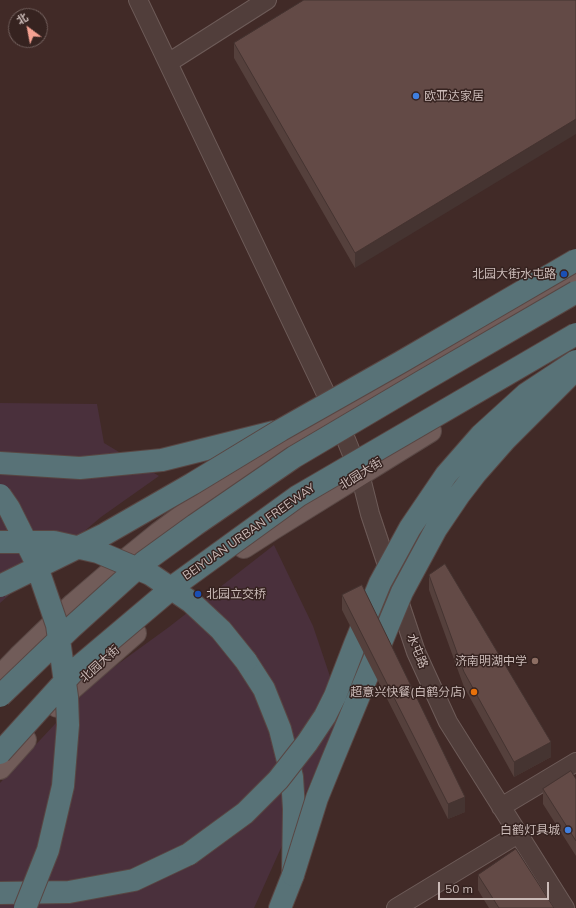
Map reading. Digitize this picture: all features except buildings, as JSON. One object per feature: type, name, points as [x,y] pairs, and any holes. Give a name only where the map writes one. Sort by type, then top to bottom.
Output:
[{"type":"highway","points":[[0,586],[105,534],[192,484],[281,430],[576,260]]},
{"type":"highway","points":[[508,300],[576,273]]},
{"type":"highway","points":[[0,696],[72,627],[144,562],[195,525],[294,457],[576,292]]},
{"type":"highway","name":"BEIYUAN URBAN FREEWAY","points":[[0,753],[75,670],[178,582],[298,496],[576,334]]},
{"type":"highway","points":[[294,457],[401,362]]},
{"type":"highway","points":[[0,893],[69,892],[134,880],[189,854],[245,813],[278,780],[307,743],[325,716],[335,696],[380,583],[410,528],[446,475],[482,435],[526,394],[576,362]]},
{"type":"highway","points":[[280,908],[293,875],[317,798],[332,761],[402,592],[436,529],[476,473],[506,440],[576,369]]},
{"type":"highway","points":[[0,463],[80,468],[162,460],[281,430]]},
{"type":"highway","points":[[0,495],[9,508],[34,558],[57,625],[67,697],[68,725],[63,786],[48,850],[25,908]]},
{"type":"highway","points":[[0,542],[54,542],[98,552],[150,574],[191,602],[221,630],[246,661],[264,689],[280,729],[292,777],[294,809],[293,875]]},
{"type":"main road","points":[[0,677],[74,604],[121,563],[208,497],[254,466],[336,415],[576,278]]},
{"type":"main road","name":"北园大街","points":[[0,768],[71,689],[191,583],[272,529],[576,341]]},
{"type":"street","name":"水屯路","points":[[138,0],[336,415],[360,474],[370,514],[416,652],[448,722],[565,908]]},
{"type":"street","points":[[168,63],[267,0]]},
{"type":"street","points":[[501,806],[576,762]]},
{"type":"street","points":[[396,908],[518,834]]},
{"type":"shaded area","points":[[0,403],[97,404],[104,443],[159,476],[101,517],[0,603]]},
{"type":"shaded area","points":[[274,545],[313,626],[342,712],[254,908],[0,908],[0,783],[96,680],[169,627]]},
{"type":"place","name":"欧亚达家居","points":[[416,96]]},
{"type":"place","name":"北园大街水屯路","points":[[564,274]]},
{"type":"place","name":"北园立交桥","points":[[198,594]]},
{"type":"place","name":"济南明湖中学","points":[[535,661]]},
{"type":"place","name":"超意兴快餐(白鹤分店)","points":[[474,692]]},
{"type":"place","name":"白鹤灯具城","points":[[568,830]]}]
